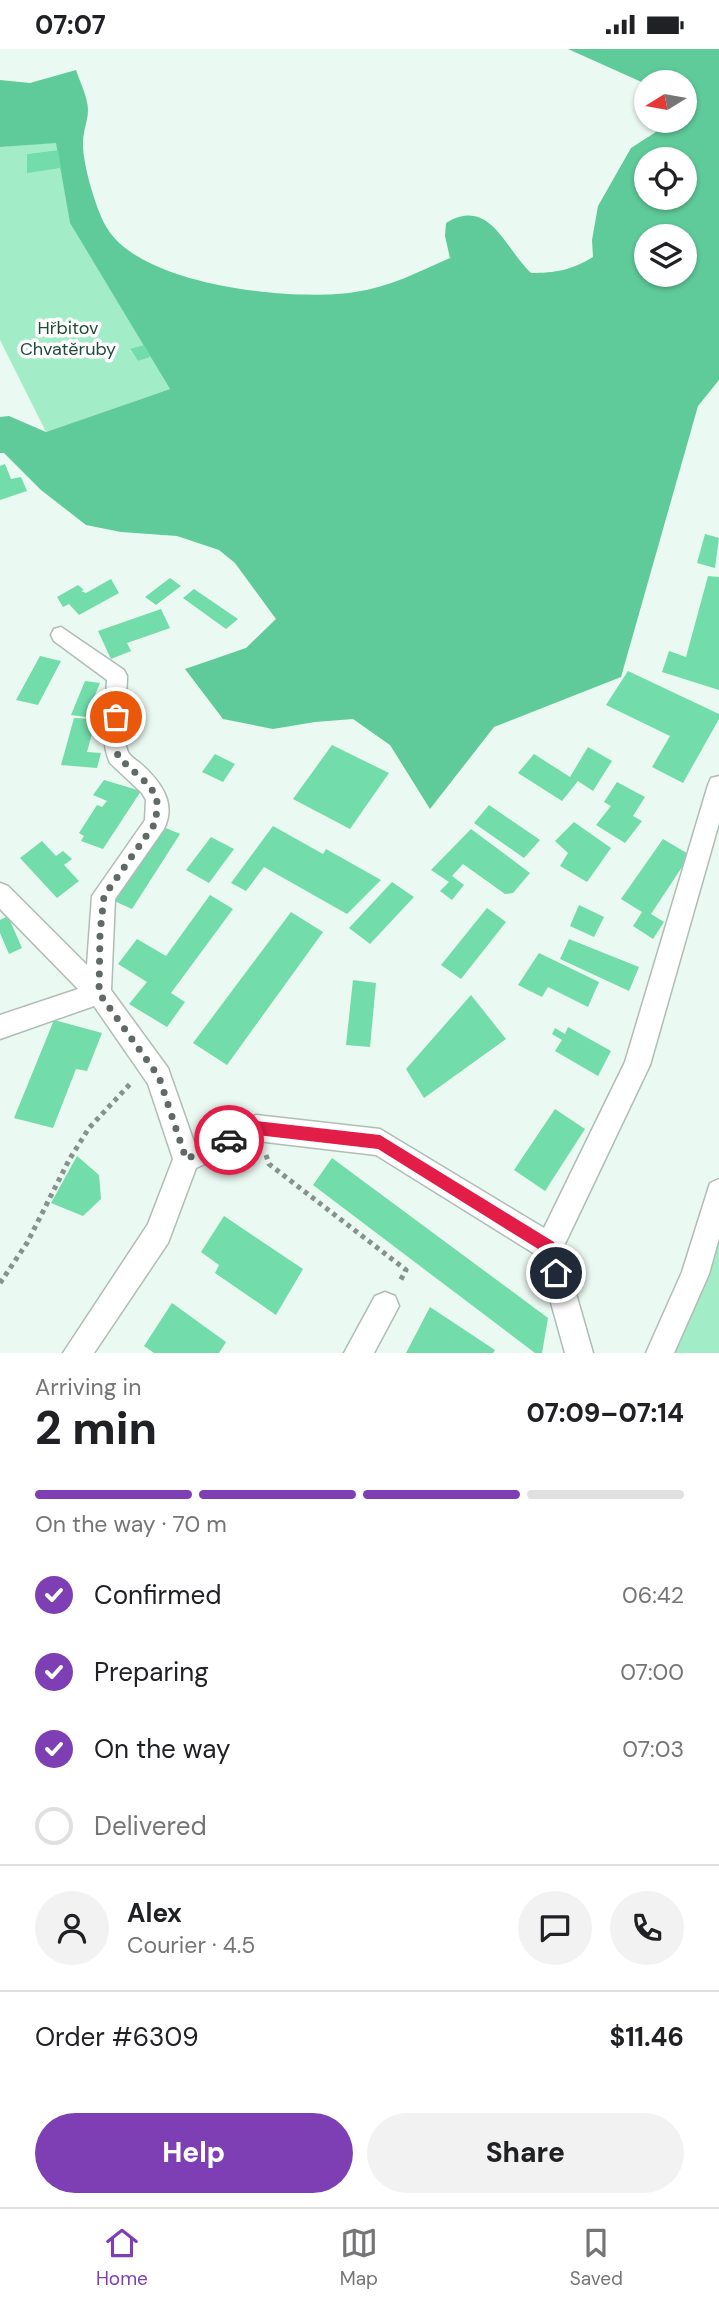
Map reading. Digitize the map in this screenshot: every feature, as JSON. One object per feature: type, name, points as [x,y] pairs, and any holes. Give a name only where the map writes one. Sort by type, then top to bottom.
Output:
[{"type":"street","points":[[61,635],[117,676],[115,737],[118,757],[150,786],[157,799],[156,822],[104,896],[99,993]]},
{"type":"street","points":[[579,1353],[549,1247],[637,1065],[719,785]]},
{"type":"street","points":[[0,893],[99,993],[159,1077],[186,1159],[158,1233],[77,1353]]},
{"type":"street","points":[[0,1027],[99,993]]},
{"type":"street","points":[[186,1159],[256,1128],[380,1142],[549,1247]]},
{"type":"street","points":[[660,1353],[695,1274],[719,1192]]},
{"type":"street","points":[[358,1353],[385,1306]]},
{"type":"path","points":[[0,1283],[27,1243],[69,1160],[89,1128],[117,1098]]},
{"type":"path","points":[[256,1128],[269,1164],[406,1270],[385,1306]]},
{"type":"green space","points":[[568,49],[719,49],[719,380],[698,406],[621,677],[494,727],[430,809],[390,745],[353,719],[273,729],[223,719],[185,669],[246,648],[276,619],[235,563],[219,550],[177,536],[121,532],[86,525],[41,490],[4,453],[0,453],[0,417],[9,416],[46,432],[170,389],[70,223],[56,143],[0,147],[0,80],[30,83],[76,70],[88,105],[83,151],[90,186],[107,228],[125,248],[152,264],[184,276],[259,291],[328,295],[380,287],[450,258],[445,236],[446,223],[461,216],[474,216],[495,229],[531,273],[563,270],[578,265],[593,257],[592,240],[598,206],[631,148],[654,133],[697,133],[697,70],[634,70],[634,79]]},
{"type":"green space","name":"Hřbitov Chvatěruby","points":[[56,142],[58,150],[27,154],[27,172],[61,168],[70,223],[144,345],[130,350],[138,361],[151,357],[170,389],[46,432],[0,340],[0,147]]},
{"type":"green space","points":[[719,1192],[719,1353],[660,1353]]},
{"type":"building","points":[[58,150],[61,168],[27,173],[27,154]]},
{"type":"building","points":[[144,345],[151,357],[138,361],[130,349]]},
{"type":"building","points":[[5,464],[11,479],[21,477],[27,491],[0,500],[0,466]]},
{"type":"building","points":[[705,534],[719,538],[715,568],[697,563]]},
{"type":"building","points":[[708,576],[719,577],[719,690],[662,672],[669,651],[686,657]]},
{"type":"building","points":[[170,578],[181,586],[156,605],[145,597]]},
{"type":"building","points":[[111,579],[119,593],[79,615],[69,604],[63,607],[57,597],[78,585],[84,590],[81,591],[86,593]]},
{"type":"building","points":[[194,589],[238,619],[226,629],[183,598]]},
{"type":"building","points":[[161,609],[170,628],[127,643],[131,651],[111,659],[98,631]]},
{"type":"building","points":[[40,656],[61,661],[38,705],[16,700]]},
{"type":"building","points":[[628,671],[719,714],[719,719],[683,783],[652,767],[670,736],[606,705]]},
{"type":"building","points":[[85,681],[100,683],[86,717],[71,715]]},
{"type":"building","points":[[74,718],[96,719],[87,752],[101,753],[97,768],[61,765]]},
{"type":"building","points":[[332,745],[389,773],[350,829],[293,799]]},
{"type":"building","points":[[588,747],[612,761],[593,791],[578,781],[562,801],[518,773],[534,754],[570,777]]},
{"type":"building","points":[[215,754],[235,764],[223,782],[202,772]]},
{"type":"building","points":[[104,780],[141,791],[103,849],[81,841],[84,836],[79,833],[97,805],[102,807],[107,801],[93,795]]},
{"type":"building","points":[[617,782],[645,797],[633,816],[642,821],[625,843],[596,825],[611,806],[604,802]]},
{"type":"building","points":[[489,805],[540,840],[524,858],[474,823]]},
{"type":"building","points":[[574,822],[611,848],[587,882],[560,866],[568,853],[555,841]]},
{"type":"building","points":[[161,826],[180,834],[132,909],[112,900]]},
{"type":"building","points":[[273,826],[323,854],[326,849],[381,880],[347,914],[264,867],[246,891],[231,883]]},
{"type":"building","points":[[471,829],[530,873],[513,893],[505,894],[463,864],[452,876],[464,885],[452,900],[440,891],[449,882],[431,870]]},
{"type":"building","points":[[211,837],[234,849],[209,883],[186,870]]},
{"type":"building","points":[[663,839],[690,855],[651,914],[664,922],[653,939],[633,926],[642,912],[621,899]]},
{"type":"building","points":[[42,841],[56,856],[63,851],[72,859],[64,865],[79,881],[57,898],[20,858]]},
{"type":"building","points":[[392,882],[414,897],[370,944],[349,928]]},
{"type":"building","points":[[210,895],[233,909],[171,993],[185,1002],[167,1027],[129,1004],[147,982],[118,964],[137,939],[166,956]]},
{"type":"building","points":[[579,905],[604,917],[594,937],[570,926]]},
{"type":"building","points":[[487,908],[506,922],[461,979],[441,965]]},
{"type":"building","points":[[291,912],[323,932],[227,1065],[193,1043]]},
{"type":"building","points":[[8,916],[22,948],[9,954],[0,933],[0,920]]},
{"type":"building","points":[[569,939],[639,967],[629,991],[560,959]]},
{"type":"building","points":[[539,953],[599,982],[588,1007],[548,987],[542,997],[518,985]]},
{"type":"building","points":[[353,980],[376,983],[370,1047],[346,1045]]},
{"type":"building","points":[[471,995],[506,1039],[424,1098],[406,1069]]},
{"type":"building","points":[[54,1020],[102,1033],[87,1071],[76,1069],[53,1128],[14,1118]]},
{"type":"building","points":[[568,1027],[611,1051],[598,1076],[555,1051],[562,1040],[552,1034],[555,1028],[565,1034]]},
{"type":"building","points":[[555,1109],[585,1129],[545,1191],[514,1170]]},
{"type":"building","points":[[77,1156],[99,1175],[101,1199],[83,1216],[51,1203]]},
{"type":"building","points":[[332,1158],[548,1318],[542,1353],[535,1353],[313,1185]]},
{"type":"building","points":[[224,1216],[303,1269],[276,1315],[215,1273],[219,1265],[201,1252]]},
{"type":"building","points":[[172,1303],[226,1342],[219,1353],[154,1353],[144,1346]]},
{"type":"building","points":[[430,1307],[495,1350],[493,1353],[406,1353]]},
{"type":"way so far","points":[[116,717],[118,757],[150,786],[157,799],[156,822],[104,896],[99,993],[159,1077],[186,1159],[229,1140]]},
{"type":"route","points":[[229,1140],[256,1128],[380,1142],[549,1247],[556,1273]]}]
